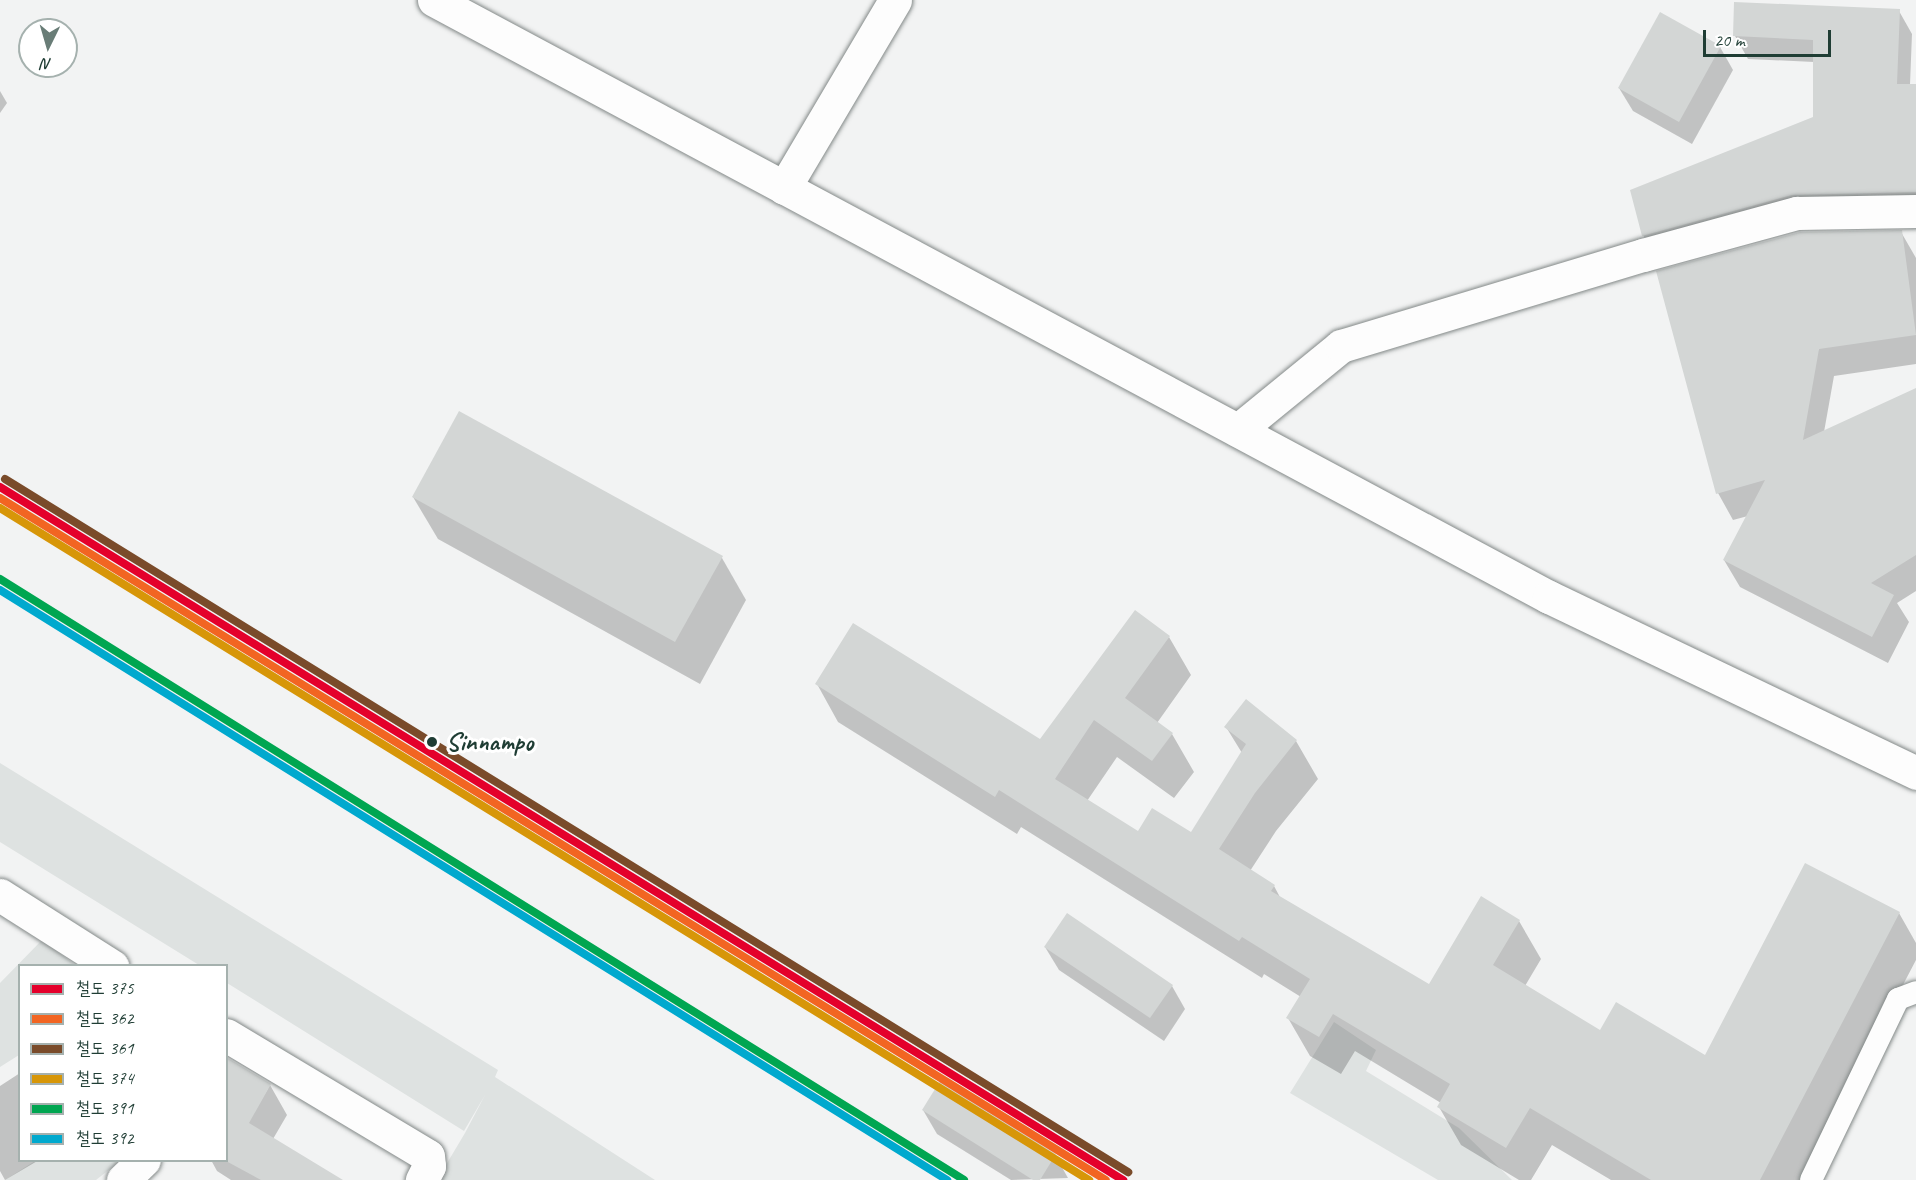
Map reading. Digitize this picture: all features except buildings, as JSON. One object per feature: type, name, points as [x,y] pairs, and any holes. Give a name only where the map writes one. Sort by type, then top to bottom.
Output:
[{"type":"main road","points":[[434,0],[1549,597],[1916,773]]},
{"type":"main road","points":[[784,188],[895,0]]},
{"type":"main road","points":[[1238,430],[1341,346],[1643,255],[1797,213],[1916,211]]},
{"type":"main road","points":[[0,895],[109,964]]},
{"type":"main road","points":[[228,1036],[428,1156],[429,1166],[422,1180]]},
{"type":"main road","points":[[123,1180],[143,1162]]},
{"type":"lane","points":[[1811,1180],[1898,999],[1916,992]]},
{"type":"shaded area","points":[[0,763],[498,1070],[495,1077],[655,1180],[437,1180],[485,1095],[464,1131],[228,984],[228,964],[197,964],[0,842]]},
{"type":"shaded area","points":[[42,940],[74,964],[19,964]]},
{"type":"shaded area","points":[[18,965],[18,1056],[0,1067],[0,983]]},
{"type":"shaded area","points":[[1334,1022],[1376,1050],[1366,1071],[1459,1128],[1512,1180],[1438,1180],[1290,1093]]},
{"type":"shaded area","points":[[33,1162],[119,1162],[96,1180],[5,1180]]},
{"type":"rail line","name":"361","points":[[5,479],[1128,1172]]},
{"type":"rail line","name":"375","points":[[0,487],[1123,1180]]},
{"type":"rail line","name":"362","points":[[0,498],[1106,1180]]},
{"type":"rail line","name":"374","points":[[0,508],[1089,1180]]},
{"type":"rail line","name":"391","points":[[0,579],[964,1180]]},
{"type":"rail line","name":"392","points":[[0,590],[947,1180]]},
{"type":"place","name":"Sinnampo","points":[[432,742]]}]
